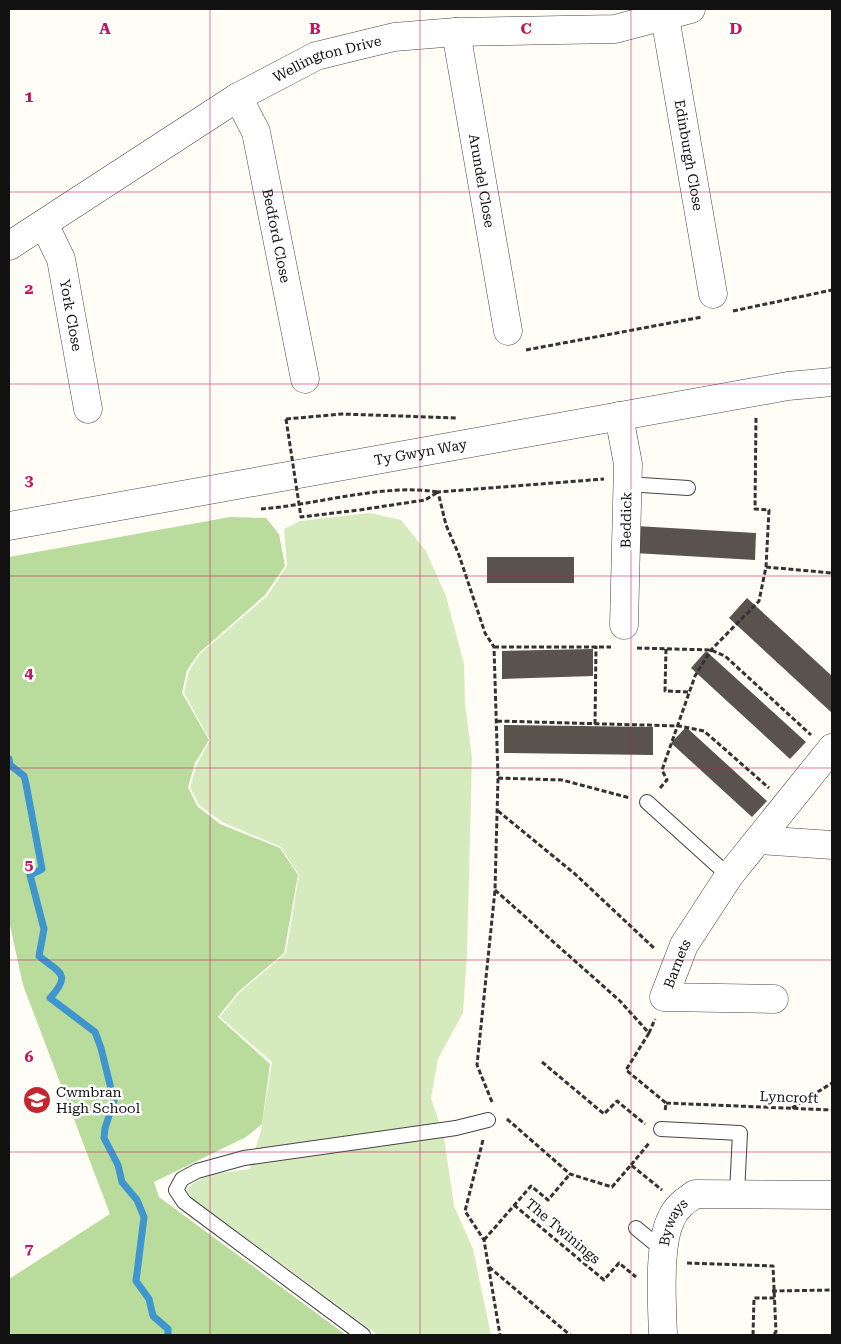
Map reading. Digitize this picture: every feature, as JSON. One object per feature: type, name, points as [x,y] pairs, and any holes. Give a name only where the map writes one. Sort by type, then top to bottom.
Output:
[{"type":"street","name":"Wellington Drive","points":[[9,246],[238,97],[316,56],[394,37],[456,32],[541,20],[615,29],[664,18],[691,9]]},
{"type":"street","name":"Edinburgh Close","points":[[664,18],[717,307]]},
{"type":"street","name":"Arundel Close","points":[[456,32],[514,341]]},
{"type":"street","name":"Bedford Close","points":[[238,97],[256,132],[305,379]]},
{"type":"street","name":"York Close","points":[[44,224],[61,259],[88,409]]},
{"type":"street","name":"Ty Gwyn Way","points":[[9,526],[788,386],[832,382]]},
{"type":"street","name":"Beddick","points":[[619,416],[628,464],[624,640]]},
{"type":"street","name":"Barnets","points":[[774,999],[664,997],[684,945],[729,876],[831,750]]},
{"type":"street","points":[[758,840],[832,845]]},
{"type":"street","name":"Byways","points":[[663,1335],[664,1235],[671,1218],[681,1204],[695,1194],[832,1195]]},
{"type":"lane","points":[[627,484],[688,488]]},
{"type":"lane","points":[[647,802],[729,876]]},
{"type":"lane","points":[[363,1335],[184,1202],[176,1190],[182,1179],[196,1171],[244,1158],[456,1128],[488,1120]]},
{"type":"lane","points":[[659,1132],[740,1133],[737,1193]]},
{"type":"lane","points":[[636,1228],[664,1257]]},
{"type":"path","points":[[514,341],[832,290]]},
{"type":"path","points":[[498,778],[562,780],[647,802],[667,780],[662,770],[695,676],[711,650],[759,601],[766,567],[769,510],[755,510],[757,428],[755,412]]},
{"type":"path","points":[[438,492],[425,500],[301,517],[286,418],[342,414],[461,418]]},
{"type":"path","points":[[257,509],[285,507],[376,493],[427,490],[438,492],[606,479],[627,484]]},
{"type":"path","points":[[438,492],[446,526],[459,555],[485,633],[494,647],[498,778],[495,890],[477,1065],[493,1101],[465,1210],[484,1240],[500,1335]]},
{"type":"path","points":[[766,567],[832,573]]},
{"type":"path","points":[[494,647],[596,646],[624,640],[666,649],[711,650],[725,656],[831,750]]},
{"type":"path","points":[[595,724],[596,646]]},
{"type":"path","points":[[666,649],[665,691],[690,692]]},
{"type":"path","points":[[497,721],[679,726],[704,731],[787,805]]},
{"type":"path","points":[[498,811],[575,874],[675,968]]},
{"type":"path","points":[[495,890],[542,929],[620,1001],[649,1034]]},
{"type":"path","points":[[492,1106],[570,1174],[612,1186],[664,1125],[666,1103],[626,1070],[649,1034],[664,997]]},
{"type":"path","points":[[542,1062],[604,1114],[616,1101],[659,1132]]},
{"type":"path","points":[[791,1108],[832,1083]]},
{"type":"path","name":"Lyncroft","points":[[666,1103],[832,1110]]},
{"type":"path","points":[[631,1165],[681,1204]]},
{"type":"path","points":[[484,1240],[531,1186],[548,1200],[570,1174]]},
{"type":"path","name":"The Twinings","points":[[514,1205],[604,1280],[619,1263],[662,1300]]},
{"type":"path","points":[[664,1257],[773,1266],[772,1292],[776,1298],[776,1332],[773,1335]]},
{"type":"path","points":[[489,1266],[570,1335]]},
{"type":"path","points":[[772,1292],[832,1290]]},
{"type":"path","points":[[753,1335],[754,1298],[776,1298]]},
{"type":"green space","points":[[370,513],[401,520],[426,551],[446,596],[464,664],[465,704],[472,758],[467,954],[463,1013],[438,1059],[431,1098],[444,1137],[454,1206],[473,1249],[491,1335],[378,1335],[192,1198],[187,1190],[192,1184],[207,1177],[225,1172],[250,1169],[261,1130],[272,1062],[220,1017],[239,993],[286,953],[299,875],[281,847],[222,822],[199,805],[190,787],[197,764],[210,740],[184,693],[189,671],[200,654],[267,596],[287,566],[284,529],[300,521]]},
{"type":"green space","points":[[230,517],[266,518],[279,534],[285,566],[265,595],[199,653],[187,670],[182,693],[209,740],[195,763],[188,787],[197,806],[220,824],[280,848],[298,875],[284,953],[238,992],[218,1017],[270,1064],[262,1124],[246,1137],[154,1182],[159,1197],[346,1335],[9,1335],[9,1279],[110,1214],[23,985],[9,921],[9,557]]},
{"type":"building","points":[[636,526],[756,533],[755,560],[634,553]]},
{"type":"building","points":[[487,557],[574,557],[574,583],[487,583]]},
{"type":"building","points":[[747,598],[832,676],[832,713],[729,618]]},
{"type":"building","points":[[593,649],[593,676],[502,679],[502,651]]},
{"type":"building","points":[[706,651],[806,742],[790,759],[691,668]]},
{"type":"building","points":[[504,725],[653,727],[653,755],[504,753]]},
{"type":"building","points":[[686,727],[767,801],[752,817],[671,743]]},
{"type":"waterway","points":[[9,759],[10,765],[24,776],[42,869],[30,875],[44,929],[39,956],[57,970],[62,978],[57,990],[50,998],[95,1032],[101,1048],[114,1101],[105,1128],[104,1138],[118,1165],[122,1182],[137,1200],[144,1217],[136,1281],[149,1299],[153,1316],[168,1329],[168,1335]]},
{"type":"place","name":"Cwmbran High School","points":[[37,1100]]}]
